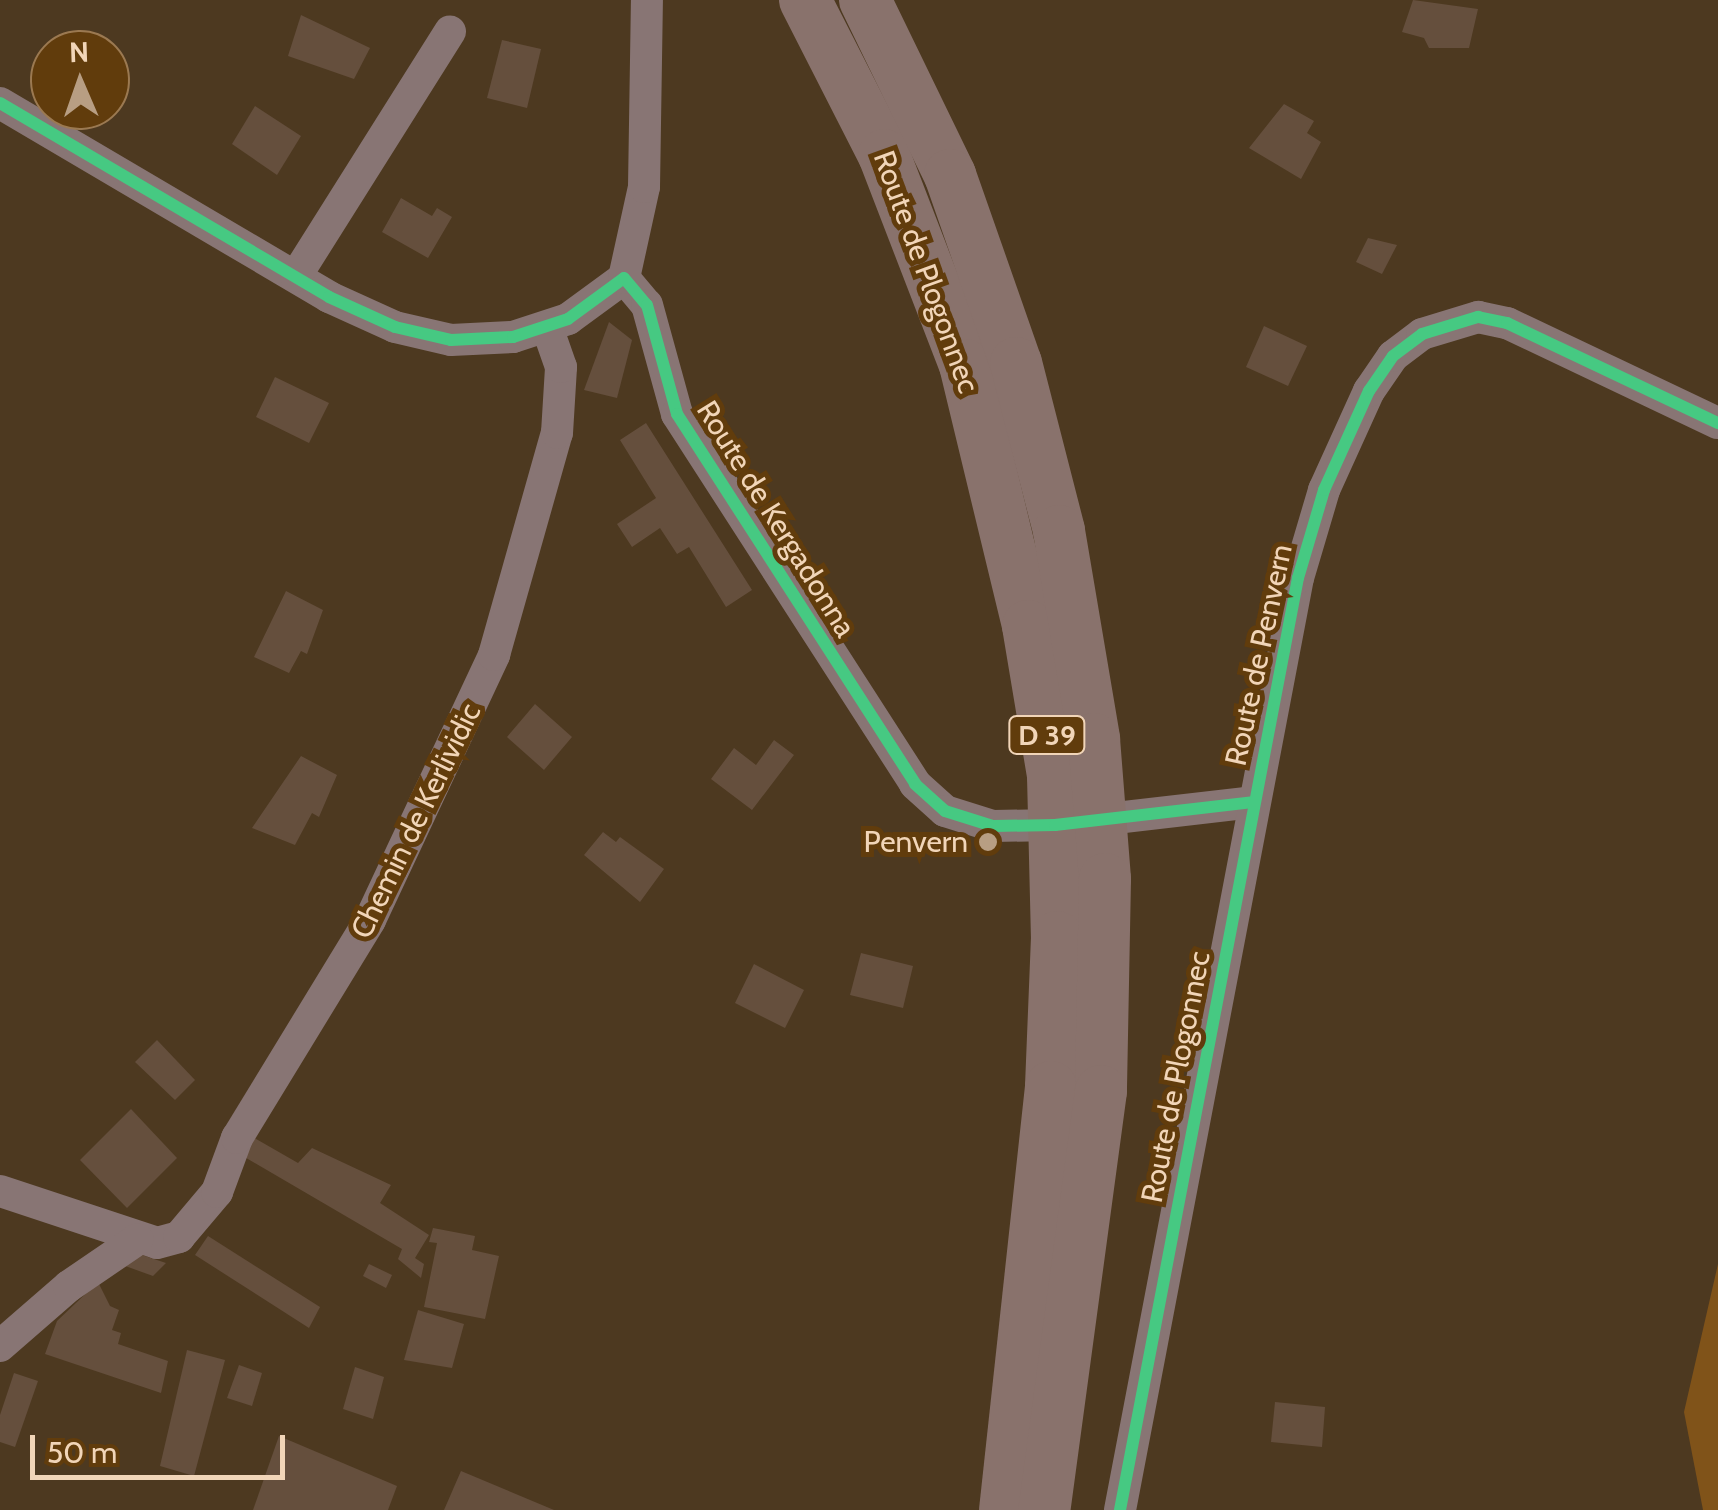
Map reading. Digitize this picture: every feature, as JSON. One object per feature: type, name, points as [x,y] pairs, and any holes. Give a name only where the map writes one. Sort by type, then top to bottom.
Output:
[{"type":"main road","name":"Route de Plogonnec","points":[[805,0],[884,155],[964,365],[1079,821],[1005,1510]]},
{"type":"main road","name":"Route de Plogonnec","points":[[865,0],[950,175],[1016,363],[1059,532],[1079,821],[1105,1006],[1098,1126],[1044,1510]]},
{"type":"street","points":[[0,103],[363,314],[451,340],[497,340],[547,327],[586,309],[624,278],[644,187],[647,0]]},
{"type":"street","points":[[296,276],[450,31]]},
{"type":"street","name":"Route de Kergadonna","points":[[624,278],[647,305],[677,414],[916,784],[966,820],[1079,821]]},
{"type":"street","name":"Route de Penvern","points":[[1253,802],[1298,578],[1324,490],[1348,431],[1394,356],[1450,322],[1478,317],[1507,323],[1718,423]]},
{"type":"street","name":"Chemin de Kerlividic","points":[[0,1191],[157,1243],[179,1237],[217,1192],[237,1138],[363,934],[475,701],[529,552],[557,434],[561,367],[547,327]]},
{"type":"street","points":[[1079,821],[1253,802]]},
{"type":"street","name":"Route de Plogonnec","points":[[1120,1510],[1253,802]]},
{"type":"street","name":"Chemin de Kerlividic","points":[[0,1346],[69,1286],[138,1239]]},
{"type":"shaded area","points":[[1718,1264],[1718,1510],[1703,1510],[1684,1412]]},
{"type":"building","points":[[1413,0],[1478,9],[1469,48],[1429,48],[1424,38],[1402,32]]},
{"type":"building","points":[[301,15],[370,48],[354,79],[288,56]]},
{"type":"building","points":[[502,40],[541,49],[527,108],[487,98]]},
{"type":"building","points":[[1284,104],[1314,121],[1307,133],[1321,142],[1301,179],[1249,148]]},
{"type":"building","points":[[255,106],[301,136],[277,175],[232,144]]},
{"type":"building","points":[[401,198],[432,216],[437,208],[452,217],[428,258],[382,232]]},
{"type":"building","points":[[1368,238],[1397,245],[1382,274],[1356,262]]},
{"type":"building","points":[[609,322],[632,340],[617,398],[584,390]]},
{"type":"building","points":[[1264,326],[1307,346],[1288,386],[1246,367]]},
{"type":"building","points":[[275,377],[329,403],[309,443],[256,417]]},
{"type":"building","points":[[646,423],[752,590],[726,607],[689,547],[677,554],[660,528],[632,547],[617,524],[656,498],[620,440]]},
{"type":"building","points":[[286,591],[323,610],[307,654],[301,651],[289,673],[254,657]]},
{"type":"building","points":[[535,704],[572,737],[544,770],[507,737]]},
{"type":"building","points":[[774,740],[794,755],[752,810],[711,779],[734,748],[756,765]]},
{"type":"building","points":[[301,756],[337,775],[319,817],[312,813],[295,845],[252,828]]},
{"type":"building","points":[[603,832],[616,842],[620,837],[664,869],[640,902],[584,855]]},
{"type":"building","points":[[861,953],[913,966],[903,1008],[850,995]]},
{"type":"building","points":[[754,964],[804,990],[785,1028],[735,1003]]},
{"type":"building","points":[[157,1040],[195,1080],[175,1100],[135,1062]]},
{"type":"building","points":[[131,1109],[177,1158],[127,1208],[80,1160]]},
{"type":"building","points":[[251,1136],[298,1163],[312,1148],[391,1185],[380,1203],[429,1235],[415,1258],[424,1264],[421,1278],[398,1259],[402,1249],[236,1152]]},
{"type":"building","points":[[433,1228],[475,1236],[472,1250],[499,1256],[485,1319],[424,1307],[437,1243],[429,1242]]},
{"type":"building","points":[[208,1236],[320,1307],[309,1328],[195,1255]]},
{"type":"building","points":[[130,1251],[166,1263],[153,1276],[117,1263]]},
{"type":"building","points":[[369,1264],[392,1275],[386,1288],[363,1276]]},
{"type":"building","points":[[98,1282],[110,1306],[119,1310],[112,1330],[121,1333],[118,1344],[168,1361],[161,1393],[45,1354],[57,1321]]},
{"type":"building","points":[[418,1310],[464,1324],[452,1368],[404,1360]]},
{"type":"building","points":[[187,1350],[225,1360],[194,1476],[160,1466]]},
{"type":"building","points":[[239,1365],[262,1373],[252,1406],[227,1398]]},
{"type":"building","points":[[355,1367],[384,1377],[373,1419],[343,1409]]},
{"type":"building","points":[[14,1373],[38,1381],[15,1447],[0,1442],[0,1415]]},
{"type":"building","points":[[1275,1402],[1325,1407],[1322,1447],[1271,1442]]},
{"type":"building","points":[[279,1436],[397,1486],[388,1510],[253,1510]]},
{"type":"building","points":[[461,1471],[554,1510],[444,1510]]},
{"type":"cycle path","points":[[0,103],[329,297],[395,327],[451,340],[513,337],[568,319],[624,278],[647,305],[677,414],[915,784],[945,811],[993,826],[1055,825],[1253,802]]},
{"type":"cycle path","points":[[1120,1510],[1298,578],[1324,490],[1369,391],[1393,356],[1422,334],[1478,317],[1507,323],[1718,423]]},
{"type":"place","name":"Penvern","points":[[988,842]]}]
